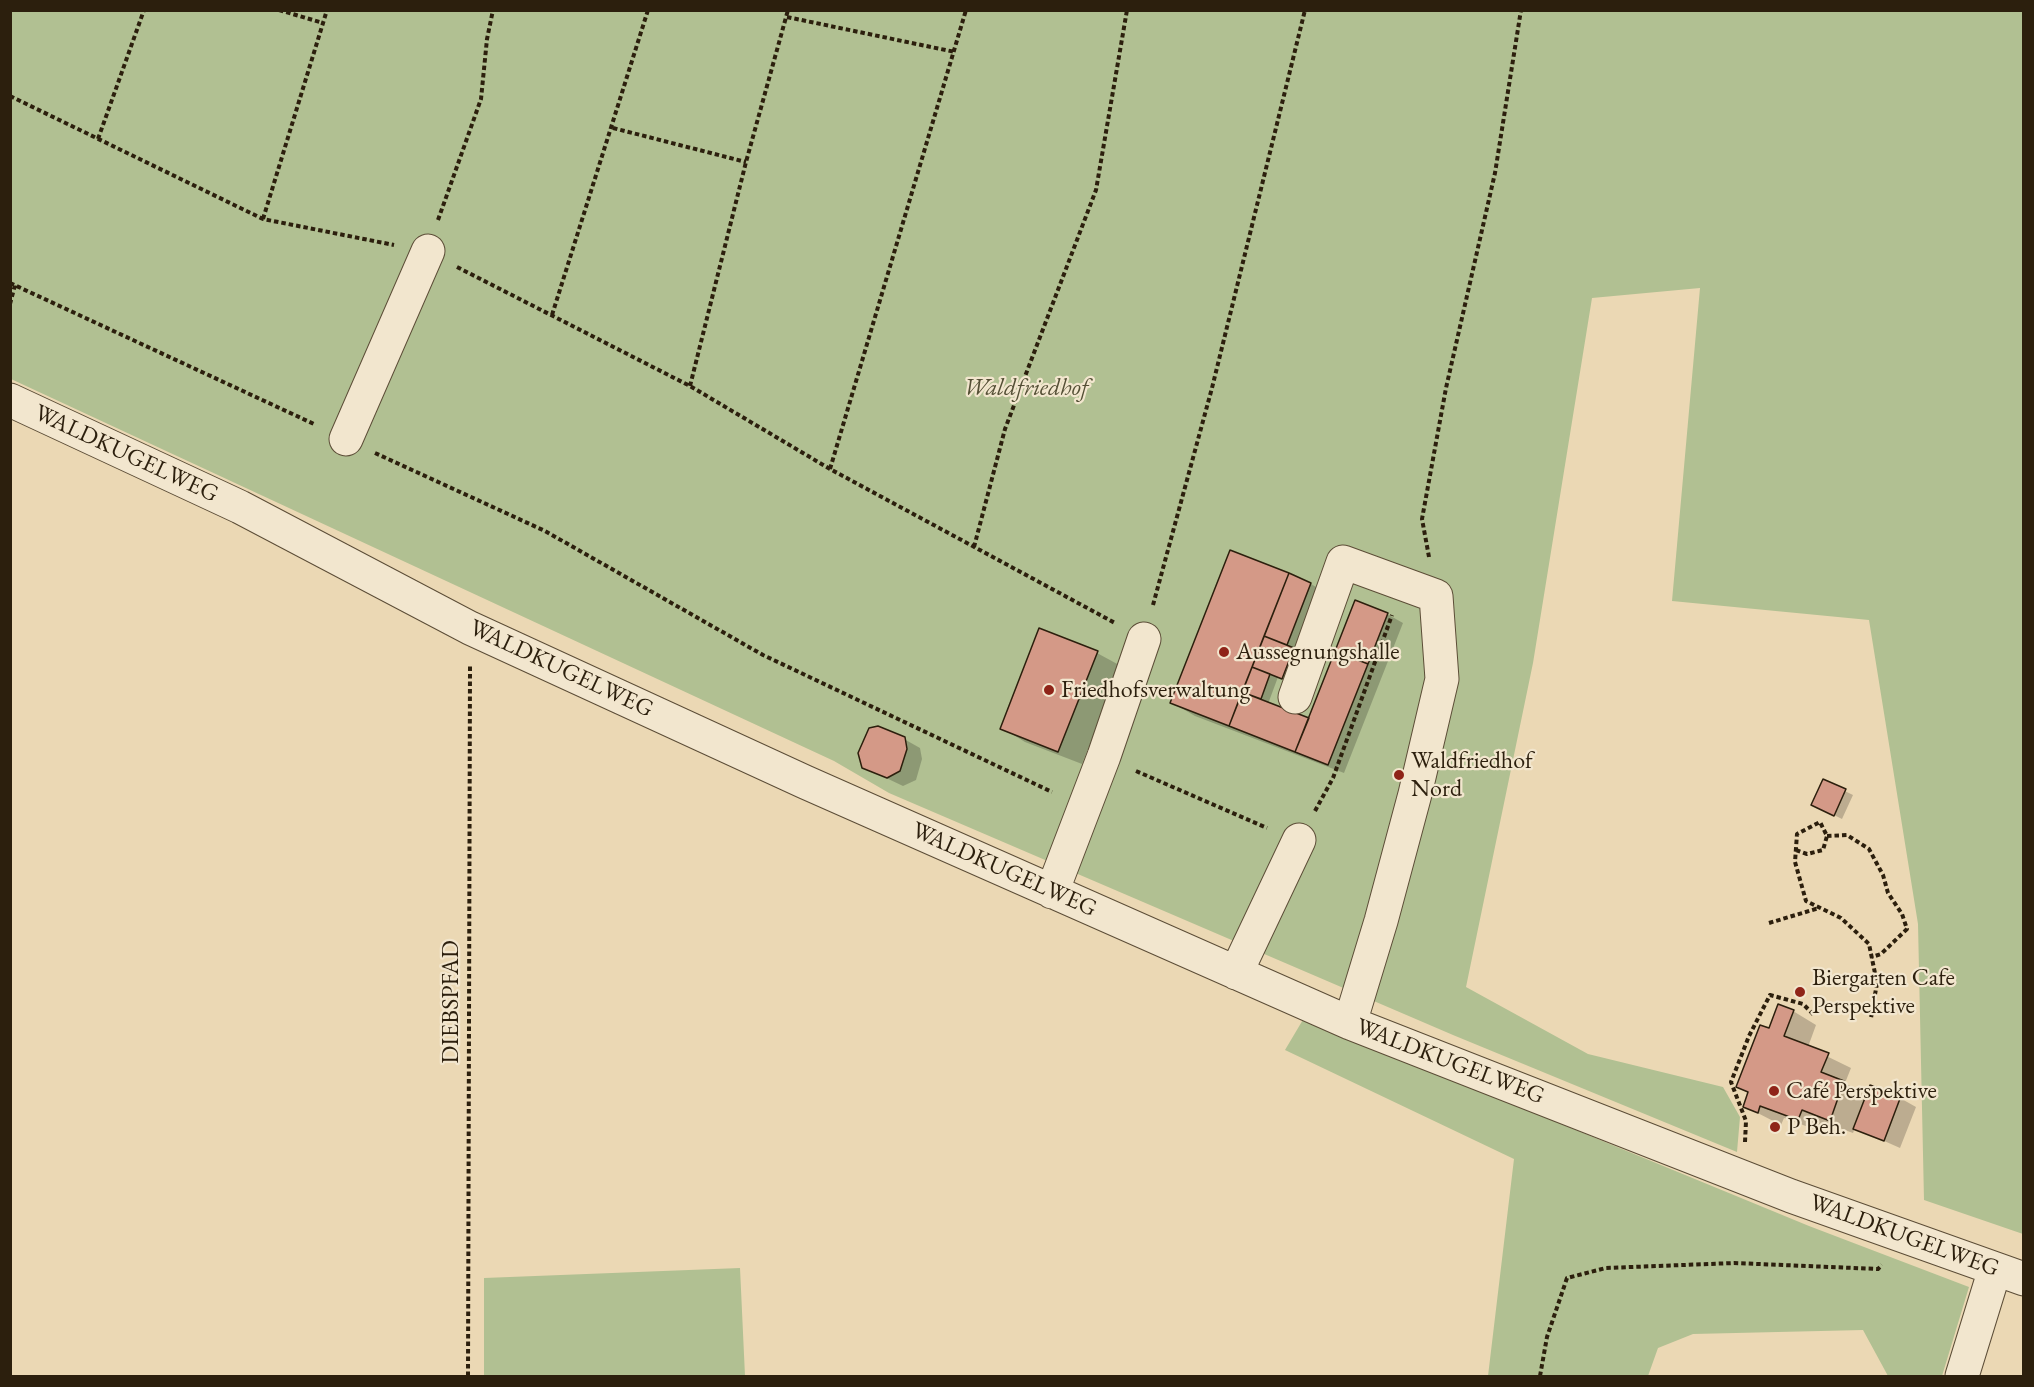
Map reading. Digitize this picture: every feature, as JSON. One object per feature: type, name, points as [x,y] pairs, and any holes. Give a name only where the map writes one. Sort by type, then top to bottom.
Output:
[{"type":"street","points":[[346,439],[428,251]]},
{"type":"street","name":"WALDKUGELWEG","points":[[10,400],[240,507],[470,628],[805,782],[1350,1023],[1737,1175],[2009,1274]]},
{"type":"street","points":[[1295,697],[1343,562],[1436,596],[1442,679],[1412,806],[1350,1023]]},
{"type":"street","points":[[1052,891],[1104,756],[1144,639]]},
{"type":"street","points":[[1236,973],[1299,840]]},
{"type":"street","points":[[1962,1377],[2009,1274]]},
{"type":"path","points":[[98,140],[144,10]]},
{"type":"path","points":[[279,10],[323,23]]},
{"type":"path","points":[[263,219],[327,10]]},
{"type":"path","points":[[428,251],[481,99],[487,39],[493,10]]},
{"type":"path","points":[[552,315],[613,128],[648,10]]},
{"type":"path","points":[[690,387],[746,162],[788,10]]},
{"type":"path","points":[[830,469],[966,10]]},
{"type":"path","points":[[974,547],[1005,429],[1096,190],[1127,10]]},
{"type":"path","points":[[10,96],[263,219],[428,251],[690,387],[830,469],[1144,639],[1212,388],[1305,10]]},
{"type":"path","points":[[1436,596],[1422,519],[1446,388],[1495,172],[1521,10]]},
{"type":"path","points":[[787,17],[955,52]]},
{"type":"path","points":[[613,128],[746,162]]},
{"type":"path","points":[[10,304],[13,284],[545,531],[763,655],[1083,806]]},
{"type":"path","points":[[1104,756],[1244,819],[1299,840],[1333,778],[1392,614],[1395,581]]},
{"type":"path","name":"DIEBSPFAD","points":[[468,1377],[470,628]]},
{"type":"path","points":[[1796,850],[1808,854],[1823,850],[1827,836],[1820,822],[1797,834],[1795,862],[1806,902],[1841,918],[1869,944],[1877,982],[1871,1018]]},
{"type":"path","points":[[1827,836],[1847,835],[1869,849],[1883,875],[1888,893],[1902,914],[1907,929],[1881,954],[1872,957]]},
{"type":"path","points":[[1769,923],[1820,908]]},
{"type":"path","points":[[1737,1175],[1744,1144],[1746,1121],[1731,1082],[1749,1036],[1770,995],[1803,1004],[1815,1016]]},
{"type":"path","points":[[1540,1377],[1547,1336],[1567,1278],[1606,1268],[1734,1263],[1878,1269],[1916,1239]]},
{"type":"green space","name":"Waldfriedhof","points":[[11,11],[2023,11],[2023,1234],[1924,1200],[1918,924],[1869,620],[1672,601],[1700,288],[1592,298],[1533,663],[1466,987],[1588,1054],[1723,1087],[1740,1117],[1737,1152],[1453,1035],[889,793],[834,761],[11,379]]},
{"type":"green space","points":[[1304,1018],[1809,1226],[1969,1287],[1942,1376],[1888,1376],[1863,1330],[1693,1334],[1658,1348],[1648,1376],[1488,1376],[1514,1159],[1285,1050]]},
{"type":"green space","points":[[740,1268],[745,1376],[484,1376],[484,1278]]},
{"type":"building","name":"Aussegnungshalle","points":[[1230,550],[1289,573],[1229,726],[1170,703]]},
{"type":"building","points":[[1289,573],[1311,583],[1287,645],[1264,636]]},
{"type":"building","points":[[1355,600],[1388,613],[1368,664],[1335,651]]},
{"type":"building","name":"Friedhofsverwaltung","points":[[1039,628],[1098,651],[1058,752],[1000,729]]},
{"type":"building","points":[[1264,636],[1294,648],[1282,679],[1252,667]]},
{"type":"building","points":[[1335,651],[1368,664],[1328,765],[1295,752]]},
{"type":"building","points":[[1252,667],[1270,674],[1261,699],[1242,692]]},
{"type":"building","points":[[1242,692],[1309,718],[1295,752],[1229,726]]},
{"type":"building","points":[[878,726],[905,737],[907,749],[900,771],[887,778],[862,768],[858,753],[869,728]]},
{"type":"building","points":[[1823,779],[1846,789],[1834,816],[1811,805]]},
{"type":"building","points":[[1778,1004],[1794,1010],[1784,1036],[1829,1053],[1821,1072],[1844,1081],[1830,1121],[1802,1110],[1798,1120],[1760,1106],[1758,1113],[1743,1107],[1748,1092],[1736,1087],[1760,1025],[1769,1028]]},
{"type":"building","points":[[1870,1085],[1901,1096],[1884,1141],[1853,1129]]},
{"type":"place","name":"Aussegnungshalle","points":[[1224,652]]},
{"type":"place","name":"Friedhofsverwaltung","points":[[1049,690]]},
{"type":"place","name":"Waldfriedhof Nord","points":[[1399,775]]},
{"type":"place","name":"Biergarten Cafe Perspektive","points":[[1800,992]]},
{"type":"place","name":"Café Perspektive","points":[[1774,1091]]},
{"type":"place","name":"P Beh.","points":[[1775,1127]]}]
